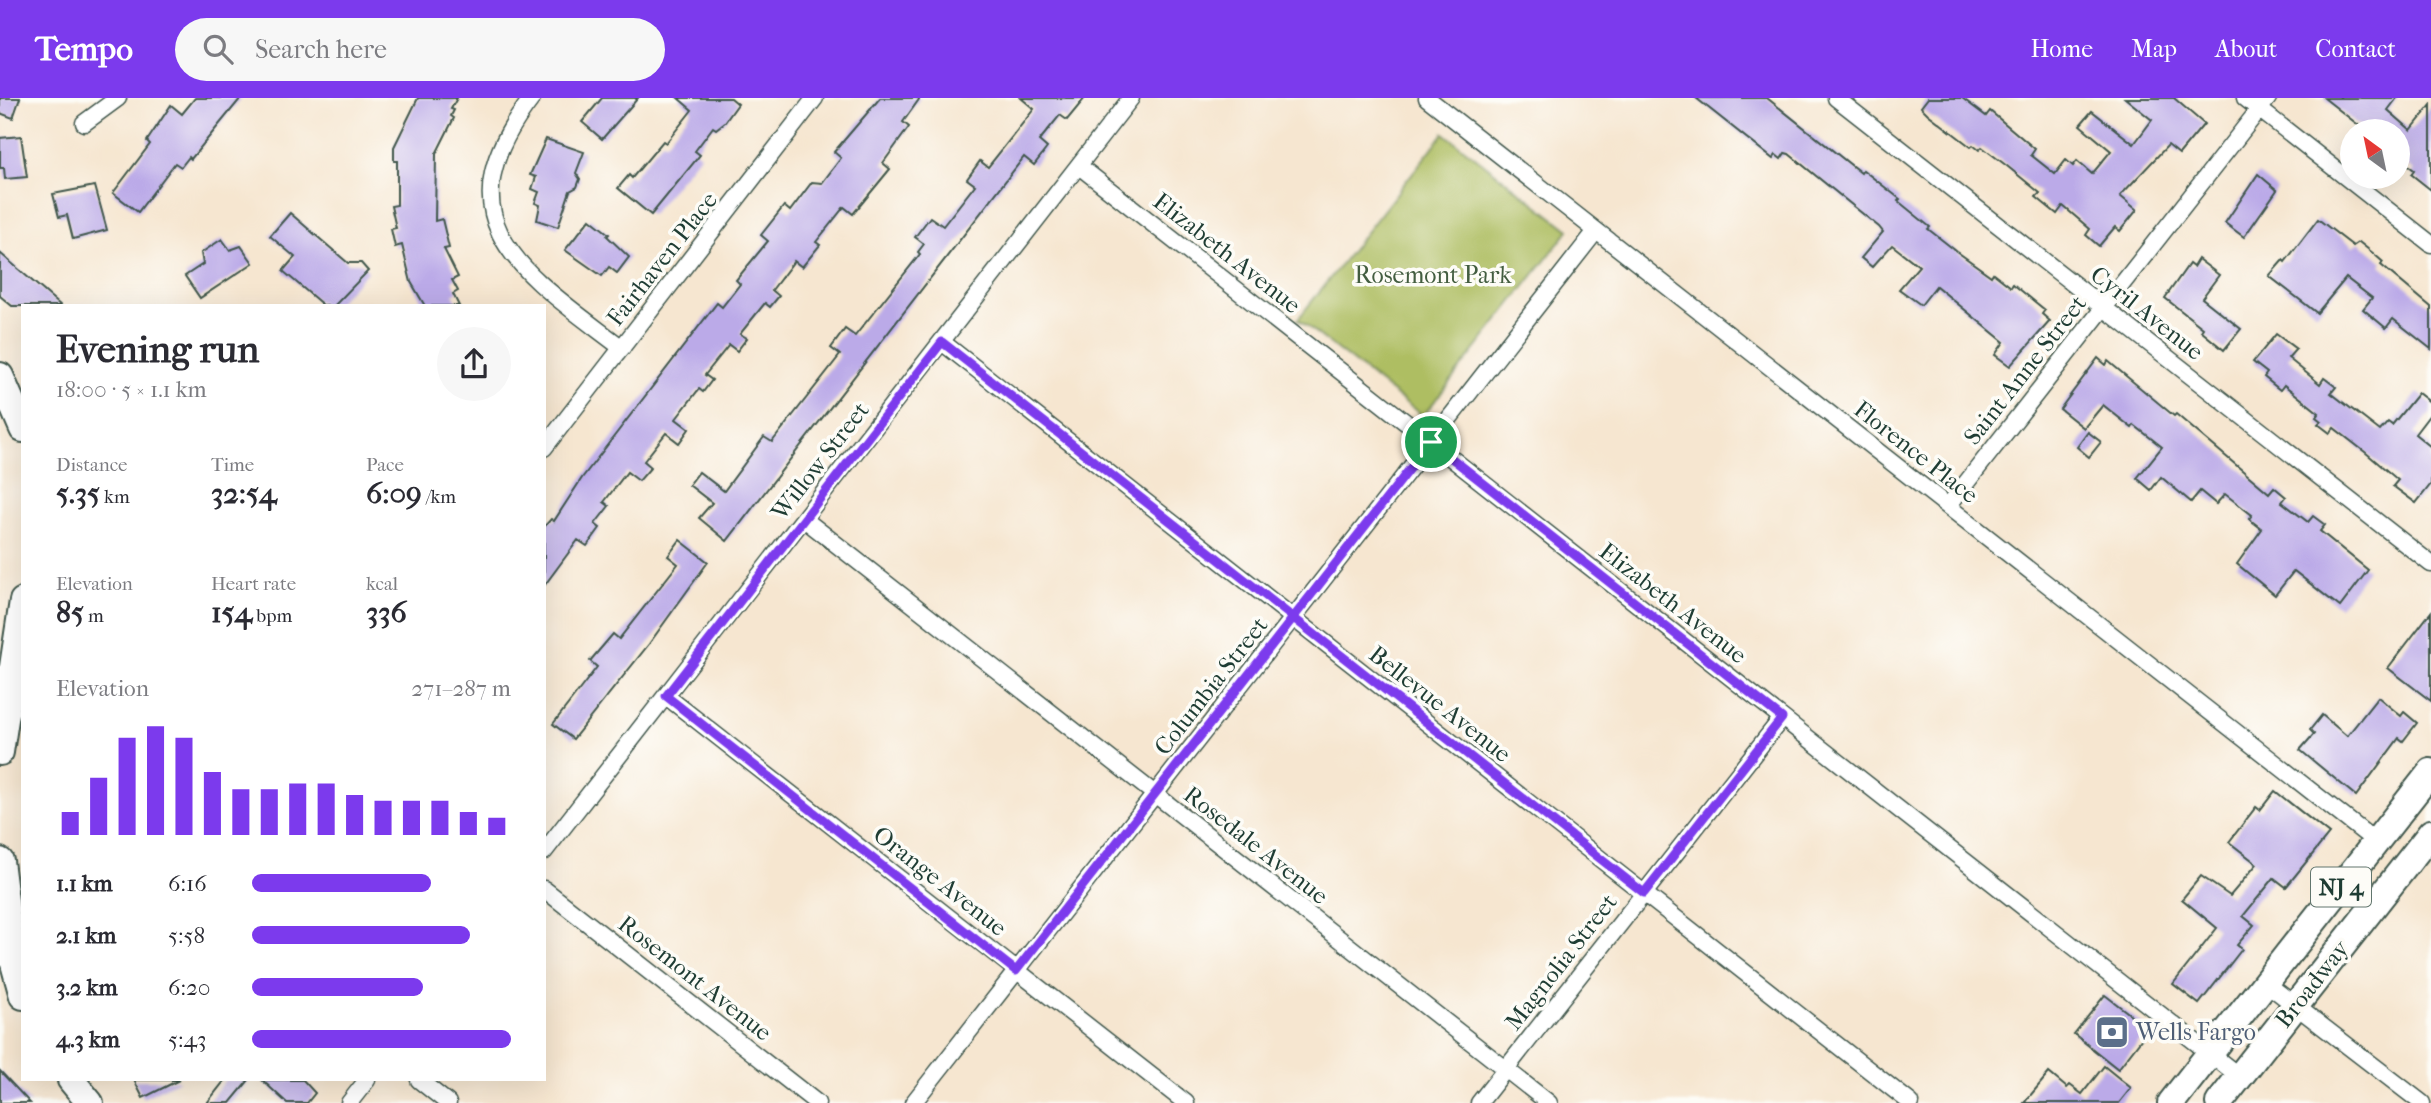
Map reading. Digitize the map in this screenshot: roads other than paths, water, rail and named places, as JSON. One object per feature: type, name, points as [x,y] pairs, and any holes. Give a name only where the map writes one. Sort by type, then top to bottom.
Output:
[{"type":"main road","points":[[0,376],[21,424]]},
{"type":"main road","points":[[0,752],[21,614]]},
{"type":"main road","name":"Broadway","points":[[2171,1103],[2431,772]]},
{"type":"main road","name":"Broadway","points":[[2219,1103],[2431,833]]},
{"type":"main road","points":[[0,860],[12,957],[21,989]]},
{"type":"main road","points":[[72,1081],[90,1103]]},
{"type":"street","points":[[83,123],[118,98]]},
{"type":"street","points":[[532,98],[504,139],[495,161],[492,208],[498,231],[507,250],[534,281],[622,348]]},
{"type":"street","name":"Fairhaven Place","points":[[546,445],[815,98]]},
{"type":"street","name":"Willow Street","points":[[546,849],[1132,98]]},
{"type":"street","name":"Florence Place","points":[[1427,98],[2376,842]]},
{"type":"street","name":"Cyril Avenue","points":[[1836,98],[2431,564]]},
{"type":"street","points":[[2245,98],[2264,104],[2431,244]]},
{"type":"street","name":"Saint Anne Street","points":[[1948,506],[2264,104]]},
{"type":"street","name":"Elizabeth Avenue","points":[[1079,166],[2240,1077]]},
{"type":"street","name":"Columbia Street","points":[[913,1103],[1596,231]]},
{"type":"street","name":"Bellevue Avenue","points":[[942,342],[1911,1103]]},
{"type":"street","name":"Rosedale Avenue","points":[[804,519],[1549,1103]]},
{"type":"street","name":"Orange Avenue","points":[[666,696],[1185,1103]]},
{"type":"street","name":"Magnolia Street","points":[[1479,1103],[1782,718]]},
{"type":"street","name":"Rosemont Avenue","points":[[546,891],[817,1103]]},
{"type":"street","points":[[2266,983],[2422,1103]]},
{"type":"street","points":[[349,1103],[366,1081]]},
{"type":"street","points":[[420,1081],[448,1103]]},
{"type":"place","name":"Wells Fargo","points":[[2112,1032]]},
{"type":"park label","name":"Rosemont Park","points":[[1433,275]]}]
